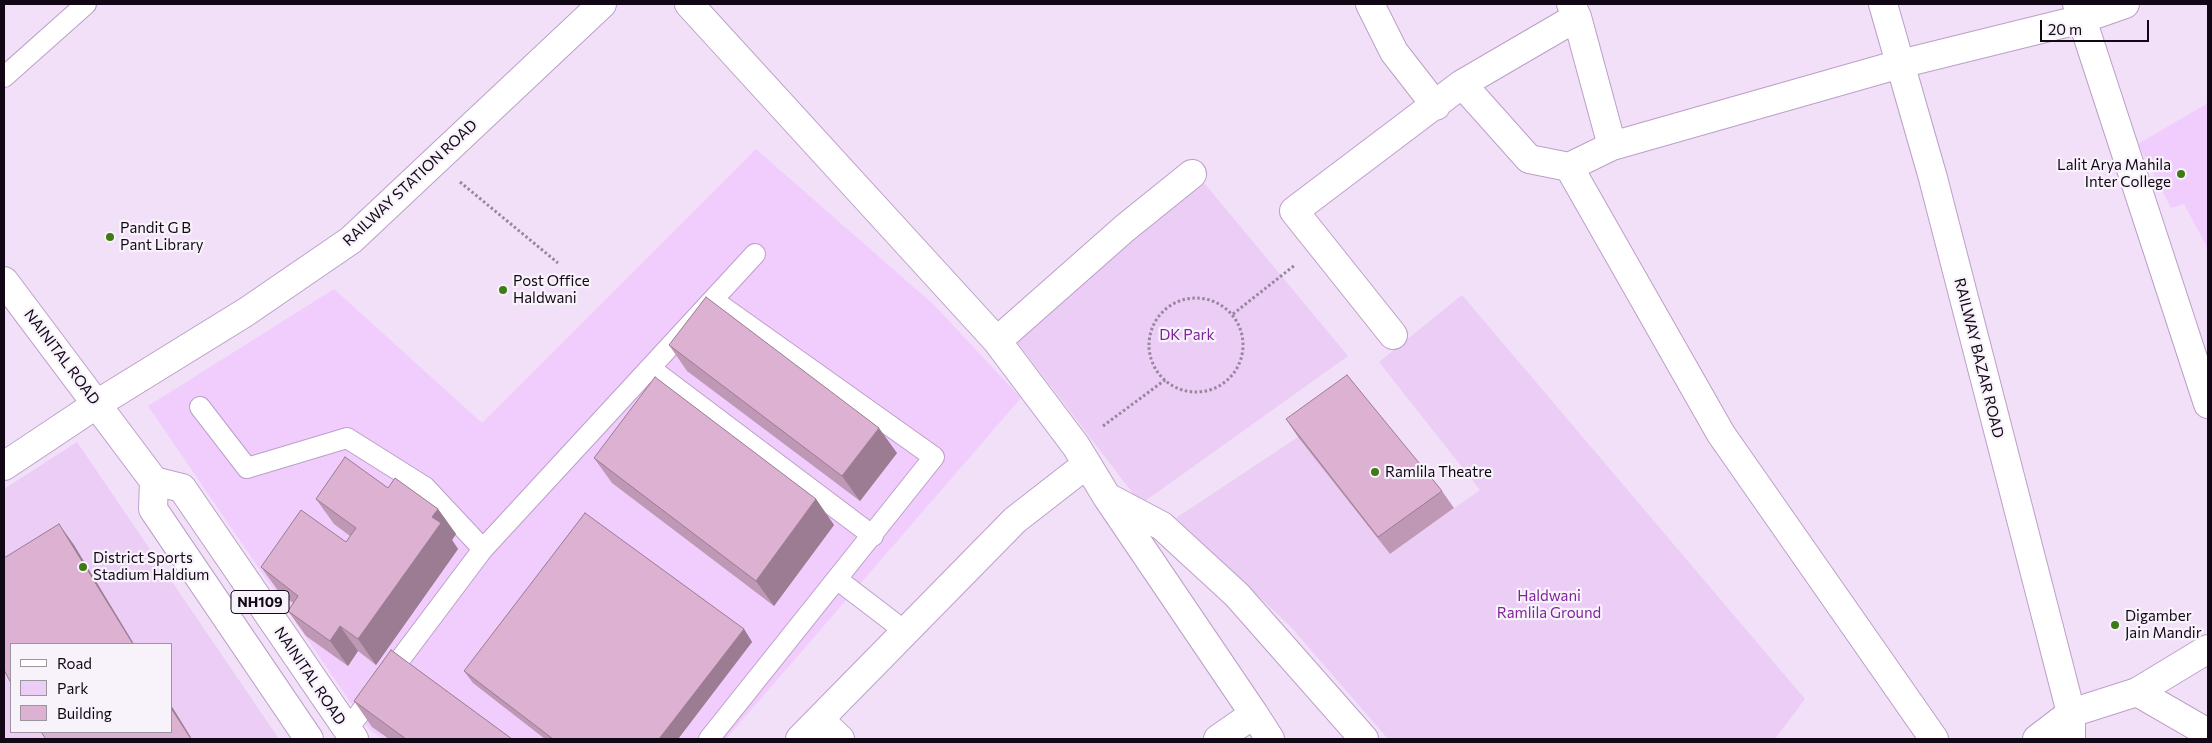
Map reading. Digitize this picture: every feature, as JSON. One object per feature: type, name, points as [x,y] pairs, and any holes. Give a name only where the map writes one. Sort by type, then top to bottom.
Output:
[{"type":"main road","name":"RAILWAY STATION ROAD","points":[[4,466],[97,404],[246,312],[351,240],[602,4]]},
{"type":"main road","points":[[689,4],[997,341],[1082,455],[1107,497],[1270,739]]},
{"type":"main road","points":[[1370,4],[1394,52],[1436,106]]},
{"type":"main road","name":"RAILWAY BAZAR ROAD","points":[[1883,4],[1936,187],[2071,713],[2071,739]]},
{"type":"main road","points":[[1462,84],[1528,159],[1569,167],[1612,146],[2079,12],[2125,4]]},
{"type":"main road","points":[[1393,335],[1294,211],[1436,106],[1462,84],[1574,11],[1612,146]]},
{"type":"main road","points":[[2079,12],[2208,404]]},
{"type":"main road","points":[[1569,167],[1721,434],[1934,739]]},
{"type":"main road","points":[[997,341],[1125,228],[1192,174]]},
{"type":"main road","name":"NAINITAL ROAD","points":[[4,281],[154,481],[182,488],[350,734]]},
{"type":"main road","points":[[800,739],[1015,520],[1082,455]]},
{"type":"main road","name":"NH109","points":[[154,481],[153,509],[309,739]]},
{"type":"main road","points":[[1107,497],[1162,526],[1237,596],[1364,739]]},
{"type":"main road","points":[[2037,739],[2071,713],[2137,692],[2208,649]]},
{"type":"main road","points":[[2137,692],[2208,733]]},
{"type":"main road","points":[[1218,739],[1254,714]]},
{"type":"main road","points":[[820,720],[840,739]]},
{"type":"lane","points":[[4,77],[86,4]]},
{"type":"lane","points":[[350,734],[483,549],[755,254]]},
{"type":"lane","points":[[709,739],[838,580],[934,457],[714,300]]},
{"type":"lane","points":[[650,368],[873,536]]},
{"type":"lane","points":[[200,407],[247,468],[347,438],[425,487],[483,549]]},
{"type":"lane","points":[[838,580],[906,632]]},
{"type":"path","points":[[435,161],[558,263]]},
{"type":"path","points":[[1233,314],[1321,244]]},
{"type":"path","points":[[1191,297],[1207,298],[1221,304],[1233,314],[1241,328],[1244,344],[1241,359],[1234,373],[1216,387],[1193,392],[1178,389],[1165,380],[1154,368],[1149,338],[1154,323],[1163,311],[1176,302],[1191,297]]},
{"type":"path","points":[[1082,455],[1165,380]]},
{"type":"shaded area","name":"Lalit Arya Mahila Inter College","points":[[2208,103],[2208,249],[2184,204],[2171,208],[2138,144]]},
{"type":"shaded area","points":[[756,149],[934,305],[1021,398],[726,739],[382,739],[368,728],[148,406],[334,289],[482,423]]},
{"type":"green space","name":"DK Park","points":[[1200,178],[1348,356],[1141,504],[1014,338]]},
{"type":"green space","name":"Haldwani Ramlila Ground","points":[[1462,295],[1805,699],[1775,739],[1388,739],[1291,627],[1176,518],[1298,437],[1390,554],[1480,490],[1379,362]]},
{"type":"green space","name":"District Sports Stadium Haldium","points":[[77,442],[279,739],[4,739],[4,489]]},
{"type":"building","points":[[706,297],[879,428],[842,476],[669,345]]},
{"type":"building","name":"Ramlila Theatre","points":[[1347,375],[1442,491],[1378,537],[1286,419]]},
{"type":"building","points":[[655,377],[816,499],[756,581],[594,458]]},
{"type":"building","points":[[345,457],[388,488],[395,478],[438,509],[432,517],[441,523],[358,639],[340,626],[330,641],[288,611],[298,596],[261,567],[301,510],[346,542],[356,528],[316,499]]},
{"type":"building","points":[[585,513],[744,629],[659,739],[553,739],[464,671]]},
{"type":"building","points":[[59,524],[132,643],[10,643],[10,681],[4,670],[4,558]]},
{"type":"building","points":[[391,650],[512,739],[406,739],[354,701]]},
{"type":"building","points":[[172,710],[191,739],[46,739],[42,733],[172,733]]},
{"type":"place","name":"Lalit Arya Mahila Inter College","points":[[2181,174]]},
{"type":"place","name":"Pandit G B Pant Library","points":[[110,237]]},
{"type":"place","name":"Post Office Haldwani","points":[[503,290]]},
{"type":"place","name":"Ramlila Theatre","points":[[1375,472]]},
{"type":"place","name":"District Sports Stadium Haldium","points":[[83,567]]},
{"type":"place","name":"Digamber Jain Mandir","points":[[2115,625]]}]
